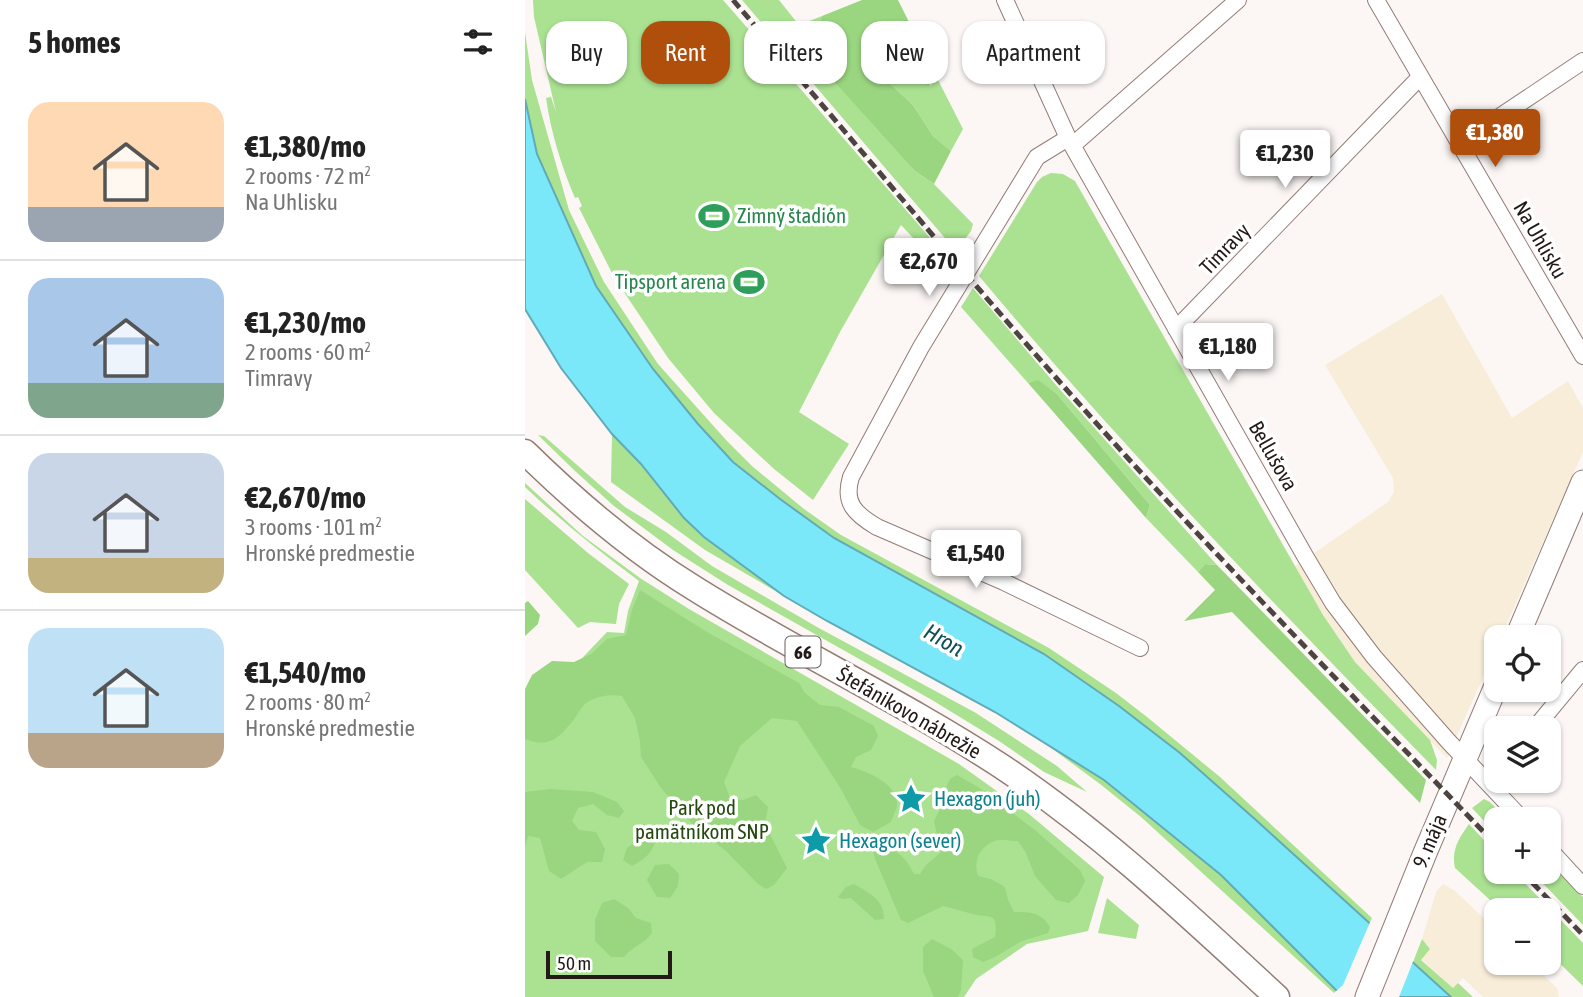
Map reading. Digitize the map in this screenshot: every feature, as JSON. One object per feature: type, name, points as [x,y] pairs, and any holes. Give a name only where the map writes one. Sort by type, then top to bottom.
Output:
[{"type":"main road","name":"Štefánikovo nábrežie","points":[[525,452],[618,536],[693,588],[926,720],[1002,766],[1041,794],[1142,873],[1277,997]]},
{"type":"main road","points":[[1522,625],[1583,482]]},
{"type":"main road","name":"9. mája","points":[[1367,997],[1489,702]]},
{"type":"street","name":"Bellušova","points":[[1005,0],[1070,142],[1333,603],[1374,657],[1465,758],[1484,772]]},
{"type":"street","points":[[1140,648],[1004,582],[863,519],[848,497],[851,477],[921,346],[1037,157],[1070,142],[1238,0]]},
{"type":"street","name":"Na Uhlisku","points":[[1376,0],[1583,356]]},
{"type":"street","points":[[1459,144],[1583,61]]},
{"type":"street","name":"Timravy","points":[[1176,329],[1420,77]]},
{"type":"street","points":[[1545,716],[1583,670]]},
{"type":"street","points":[[1561,862],[1583,885]]},
{"type":"shaded area","points":[[1442,294],[1512,418],[1568,381],[1583,408],[1583,452],[1506,625],[1484,625],[1484,675],[1447,758],[1355,662],[1294,567],[1388,502],[1394,492],[1393,478],[1325,365]]},
{"type":"shaded area","points":[[1443,884],[1454,890],[1484,919],[1484,975],[1543,975],[1557,988],[1559,997],[1483,997],[1463,978],[1453,988],[1421,959],[1430,949],[1422,939],[1436,892]]},
{"type":"green space","name":"Tipsport arena","points":[[533,0],[723,0],[744,24],[744,84],[796,84],[952,263],[946,273],[901,225],[840,332],[799,412],[849,444],[813,500],[774,469],[714,413],[668,358],[614,277],[579,208],[582,206],[578,197],[575,198],[565,173],[546,98],[551,97],[556,112],[550,84],[627,84],[627,21],[546,21],[546,69],[534,17]]},
{"type":"green space","points":[[742,0],[779,0],[796,21],[760,21]]},
{"type":"green space","points":[[862,0],[898,0],[908,21],[861,21],[861,84],[890,84],[913,105],[933,136],[951,151],[934,184],[915,171],[837,84],[847,84],[847,21],[820,21],[822,16]]},
{"type":"green space","points":[[525,32],[532,80],[569,210],[604,282],[658,364],[727,441],[752,466],[804,509],[841,535],[1049,648],[1116,693],[1220,777],[1372,918],[1370,923],[1180,753],[1119,706],[1044,654],[834,538],[733,461],[698,424],[653,369],[596,286],[537,154],[525,99]]},
{"type":"green space","points":[[814,84],[845,84],[915,171],[934,184],[973,224],[956,251]]},
{"type":"green space","points":[[890,84],[940,84],[963,129],[951,151],[933,136],[913,105]]},
{"type":"green space","points":[[1051,173],[1063,174],[1075,181],[1323,615],[1355,662],[1430,740],[1437,760],[1436,770],[1203,528],[1089,403],[979,276],[1037,182]]},
{"type":"green space","points":[[973,288],[1217,565],[1205,564],[1198,572],[1146,518],[1150,505],[1057,394],[1038,381],[1028,383],[961,307]]},
{"type":"green space","points":[[1038,380],[1057,394],[1150,505],[1146,518],[1028,383]]},
{"type":"green space","points":[[612,434],[641,464],[684,518],[704,537],[784,596],[705,550],[611,482]]},
{"type":"green space","points":[[538,435],[544,436],[625,507],[666,532],[712,566],[817,627],[976,713],[1057,766],[1087,792],[1044,772],[932,700],[728,585],[673,550],[614,506]]},
{"type":"green space","name":"Park pod pamätníkom SNP","points":[[525,483],[583,536],[640,578],[959,764],[1029,814],[1104,877],[1088,931],[1027,944],[976,979],[964,997],[525,997],[525,718],[607,632],[624,633],[628,611],[639,581],[552,512],[525,487]]},
{"type":"green space","points":[[525,499],[629,584],[619,604],[616,624],[590,622],[578,628],[525,570]]},
{"type":"green space","points":[[1205,564],[1217,565],[1426,780],[1420,803],[1232,612],[1184,621],[1215,590],[1198,572]]},
{"type":"green space","points":[[640,590],[707,632],[799,683],[805,693],[820,705],[839,707],[874,726],[878,736],[871,750],[856,757],[851,767],[881,780],[893,791],[897,806],[891,822],[873,832],[860,825],[841,789],[797,721],[772,718],[740,746],[724,782],[730,798],[743,800],[756,795],[768,807],[765,824],[787,868],[774,885],[766,889],[726,851],[696,828],[661,788],[641,757],[635,718],[622,696],[603,696],[589,701],[559,736],[548,742],[525,739],[525,689],[532,675],[552,661],[574,662],[591,654],[607,639],[626,635]]},
{"type":"green space","points":[[528,601],[540,615],[538,624],[525,636],[525,603]]},
{"type":"green space","points":[[1039,739],[1104,780],[1221,875],[1337,991],[1334,993],[1141,817]]},
{"type":"green space","points":[[957,775],[978,787],[1035,830],[1080,870],[1085,881],[1078,895],[1069,903],[1056,900],[1035,876],[1018,841],[997,840],[984,847],[977,860],[978,876],[991,879],[1005,887],[1014,912],[1035,914],[1043,918],[1050,927],[1048,933],[1022,941],[983,962],[973,957],[972,949],[995,937],[994,919],[943,906],[908,923],[901,920],[873,850],[878,844],[890,848],[904,858],[914,874],[920,874],[941,852],[934,821],[950,779]]},
{"type":"green space","points":[[550,789],[593,792],[617,802],[624,811],[619,818],[607,815],[593,804],[578,808],[572,821],[579,830],[596,832],[605,849],[602,862],[587,862],[561,879],[549,871],[540,838],[528,836],[525,847],[525,792]]},
{"type":"green space","points":[[1484,799],[1495,807],[1484,807],[1484,821],[1472,808]]},
{"type":"green space","points":[[1469,824],[1484,840],[1484,884],[1526,884],[1539,898],[1488,898],[1455,868],[1455,850]]},
{"type":"green space","points":[[651,830],[656,832],[656,838],[646,856],[632,866],[623,860],[627,848]]},
{"type":"green space","points":[[669,864],[679,874],[678,886],[670,898],[657,897],[647,880],[655,865]]},
{"type":"green space","points":[[1561,874],[1583,897],[1583,925],[1561,902],[1561,898],[1557,898],[1544,884],[1561,884]]},
{"type":"green space","points":[[854,884],[878,902],[884,919],[875,920],[851,898],[838,897],[846,887]]},
{"type":"green space","points":[[1107,898],[1139,925],[1136,939],[1098,933]]},
{"type":"green space","points":[[614,899],[628,908],[636,918],[651,923],[652,933],[624,957],[611,957],[595,941],[595,920],[602,903]]},
{"type":"green space","points":[[1561,920],[1583,943],[1583,986],[1561,965]]},
{"type":"green space","points":[[932,939],[951,949],[963,960],[958,997],[934,997],[923,971],[923,947]]},
{"type":"green space","points":[[1422,939],[1430,949],[1421,960],[1453,988],[1458,983],[1473,997],[1451,997],[1413,962]]},
{"type":"water","name":"Hron","points":[[525,99],[537,154],[596,286],[653,369],[733,462],[834,538],[1044,654],[1119,706],[1180,753],[1451,997],[1343,997],[1221,875],[1104,780],[995,712],[784,596],[704,537],[684,518],[641,464],[612,434],[561,368],[525,309]]},
{"type":"pier","points":[[1371,920],[1414,959],[1399,997],[1338,997],[1334,993],[1343,985]]},
{"type":"railway","points":[[733,0],[976,286],[1125,455],[1484,833]]},
{"type":"railway","points":[[1534,884],[1583,935]]},
{"type":"place","name":"Zimný štadión","points":[[714,216]]},
{"type":"place","name":"Tipsport arena","points":[[749,282]]},
{"type":"place","name":"Hexagon (juh)","points":[[911,799]]},
{"type":"place","name":"Hexagon (sever)","points":[[816,841]]}]
